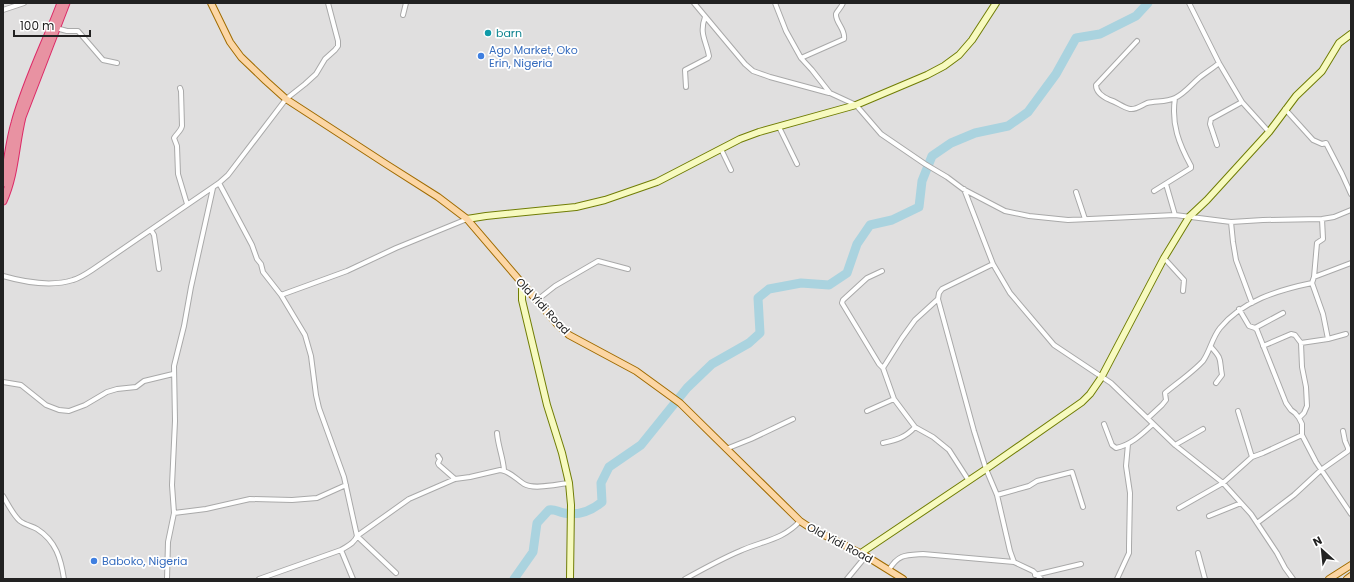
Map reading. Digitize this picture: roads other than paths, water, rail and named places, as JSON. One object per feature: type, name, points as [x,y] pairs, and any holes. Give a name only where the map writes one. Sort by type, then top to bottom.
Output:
[{"type":"highway","points":[[3,201],[8,187],[12,150],[11,137],[19,109],[61,3]]},
{"type":"highway","points":[[3,183],[6,158],[12,150],[22,117],[66,3]]},
{"type":"main road","name":"Old Yidi Road","points":[[211,3],[230,42],[241,57],[266,81],[286,99],[438,197],[467,219],[536,301],[569,335],[636,371],[674,398],[800,521],[812,529],[863,555],[903,579]]},
{"type":"main road","points":[[1329,579],[1351,565]]},
{"type":"main road","points":[[1347,579],[1351,576]]},
{"type":"street","points":[[3,10],[21,3]]},
{"type":"street","points":[[3,276],[40,283],[56,283],[72,280],[83,275],[219,183],[228,175],[286,99],[316,74],[325,59],[338,46],[328,3]]},
{"type":"street","points":[[403,15],[406,3]]},
{"type":"street","points":[[695,3],[705,17],[752,71],[830,93],[856,105],[881,134],[963,189],[1005,211],[1029,216],[1068,220],[1176,215],[1231,222],[1322,219],[1334,217],[1351,210]]},
{"type":"street","points":[[775,3],[786,31],[801,58],[830,93]]},
{"type":"street","points":[[801,58],[844,39],[845,35],[836,17],[843,3]]},
{"type":"street","points":[[281,295],[347,271],[396,248],[467,219],[576,207],[605,200],[657,182],[752,134],[856,105],[927,75],[944,66],[959,55],[972,40],[996,3]]},
{"type":"street","points":[[1189,3],[1219,63],[1242,102],[1269,132]]},
{"type":"street","points":[[686,87],[685,70],[708,58],[709,56],[702,25],[705,17]]},
{"type":"street","points":[[56,28],[67,31],[78,30],[104,60],[117,63]]},
{"type":"street","points":[[847,579],[863,555],[1082,402],[1090,394],[1102,378],[1164,258],[1189,217],[1207,200],[1269,132],[1296,96],[1322,70],[1339,43],[1351,34]]},
{"type":"street","points":[[1137,41],[1096,85],[1096,89],[1099,93],[1118,105],[1129,109],[1175,98],[1187,90],[1199,78],[1219,63]]},
{"type":"street","points":[[180,88],[182,126],[174,138],[177,146],[178,174],[187,204]]},
{"type":"street","points":[[1154,191],[1192,166],[1181,145],[1177,132],[1173,112],[1175,98]]},
{"type":"street","points":[[1217,145],[1210,124],[1211,119],[1242,102]]},
{"type":"street","points":[[1285,109],[1313,140],[1322,144],[1326,143],[1351,194]]},
{"type":"street","points":[[779,127],[797,164]]},
{"type":"street","points":[[721,149],[731,170]]},
{"type":"street","points":[[219,183],[252,246],[256,259],[261,264],[262,272],[281,295],[305,336],[311,356],[316,395],[340,464],[357,536],[396,573]]},
{"type":"street","points":[[1166,184],[1176,215]]},
{"type":"street","points":[[167,579],[168,542],[174,513],[172,485],[175,421],[174,366],[184,326],[213,188]]},
{"type":"street","points":[[963,189],[993,264],[1010,293],[1054,345],[1111,383],[1175,444],[1222,483],[1251,514],[1277,553],[1285,568],[1294,579]]},
{"type":"street","points":[[1076,192],[1085,219]]},
{"type":"street","points":[[1322,219],[1323,239],[1317,243],[1314,277],[1312,283],[1323,314],[1328,339]]},
{"type":"street","points":[[1231,222],[1236,260],[1252,303]]},
{"type":"street","points":[[151,230],[154,235],[159,269]]},
{"type":"street","points":[[1164,258],[1184,280],[1183,291]]},
{"type":"street","points":[[536,301],[555,286],[598,261],[628,269]]},
{"type":"street","points":[[1314,277],[1351,262]]},
{"type":"street","points":[[993,264],[942,289],[939,293],[938,299],[974,431],[986,469],[997,495],[1014,562]]},
{"type":"street","points":[[882,271],[867,278],[843,300],[842,303],[879,364],[883,368],[894,400],[915,427],[949,450],[969,480]]},
{"type":"street","points":[[522,283],[522,300],[547,405],[562,453],[569,483],[571,505],[570,579]]},
{"type":"street","points":[[1148,418],[1166,400],[1165,393],[1202,361],[1211,347],[1218,330],[1239,309],[1281,290],[1312,283]]},
{"type":"street","points":[[883,368],[915,320],[938,299]]},
{"type":"street","points":[[1239,309],[1249,326],[1255,328],[1283,313]]},
{"type":"street","points":[[1255,328],[1278,380],[1286,403],[1299,418],[1302,424],[1302,435],[1316,462],[1351,514]]},
{"type":"street","points":[[1263,346],[1291,334],[1295,335],[1301,343],[1302,367],[1306,387],[1307,406],[1304,413],[1299,418]]},
{"type":"street","points":[[1301,343],[1328,339],[1346,334]]},
{"type":"street","points":[[1211,347],[1219,355],[1221,360],[1220,366],[1222,375],[1216,383]]},
{"type":"street","points":[[3,382],[21,385],[46,405],[60,410],[69,411],[85,406],[107,392],[117,389],[136,387],[144,381],[174,374]]},
{"type":"street","points":[[867,411],[894,400]]},
{"type":"street","points":[[1238,411],[1252,457]]},
{"type":"street","points":[[726,449],[793,419]]},
{"type":"street","points":[[1104,424],[1112,444],[1116,448],[1128,444],[1138,438],[1153,424]]},
{"type":"street","points":[[883,443],[899,440],[909,434],[915,427]]},
{"type":"street","points":[[1175,444],[1203,429]]},
{"type":"street","points":[[1257,524],[1294,495],[1321,470],[1348,450],[1349,448],[1345,442],[1343,431]]},
{"type":"street","points":[[497,434],[498,446],[503,458],[504,470]]},
{"type":"street","points":[[1179,508],[1222,483],[1252,457],[1302,435]]},
{"type":"street","points":[[1118,579],[1128,553],[1129,546],[1130,493],[1126,466],[1128,444]]},
{"type":"street","points":[[438,456],[440,459],[438,463],[441,468],[455,479]]},
{"type":"street","points":[[259,579],[341,550],[351,544],[357,536],[404,502],[455,479],[504,470],[526,485],[540,486],[569,483]]},
{"type":"street","points":[[997,495],[1029,486],[1037,481],[1072,472],[1083,507]]},
{"type":"street","points":[[174,513],[206,509],[250,499],[292,500],[317,498],[346,485]]},
{"type":"street","points":[[3,496],[16,517],[22,522],[37,529],[52,544],[61,560],[64,579]]},
{"type":"street","points":[[1208,516],[1241,504]]},
{"type":"street","points":[[685,579],[741,550],[786,533],[800,521]]},
{"type":"street","points":[[341,550],[354,579]]},
{"type":"street","points":[[1198,552],[1205,579]]},
{"type":"street","points":[[889,570],[894,562],[901,557],[923,554],[1014,562],[1033,571],[1035,575],[1041,579]]},
{"type":"street","points":[[1035,575],[1081,564]]},
{"type":"waterway","points":[[514,579],[533,552],[537,523],[549,510],[575,514],[594,508],[602,502],[601,483],[609,467],[641,445],[687,388],[712,364],[749,343],[760,333],[758,298],[769,289],[801,283],[829,285],[847,273],[857,244],[870,225],[892,220],[919,207],[922,181],[932,156],[951,143],[975,133],[1008,126],[1028,112],[1056,74],[1076,38],[1100,34],[1136,16],[1148,3]]},
{"type":"place","name":"barn","points":[[488,33]]},
{"type":"place","name":"Ago Market, Oko Erin, Nigeria","points":[[481,56]]},
{"type":"place","name":"Baboko, Nigeria","points":[[94,561]]}]
